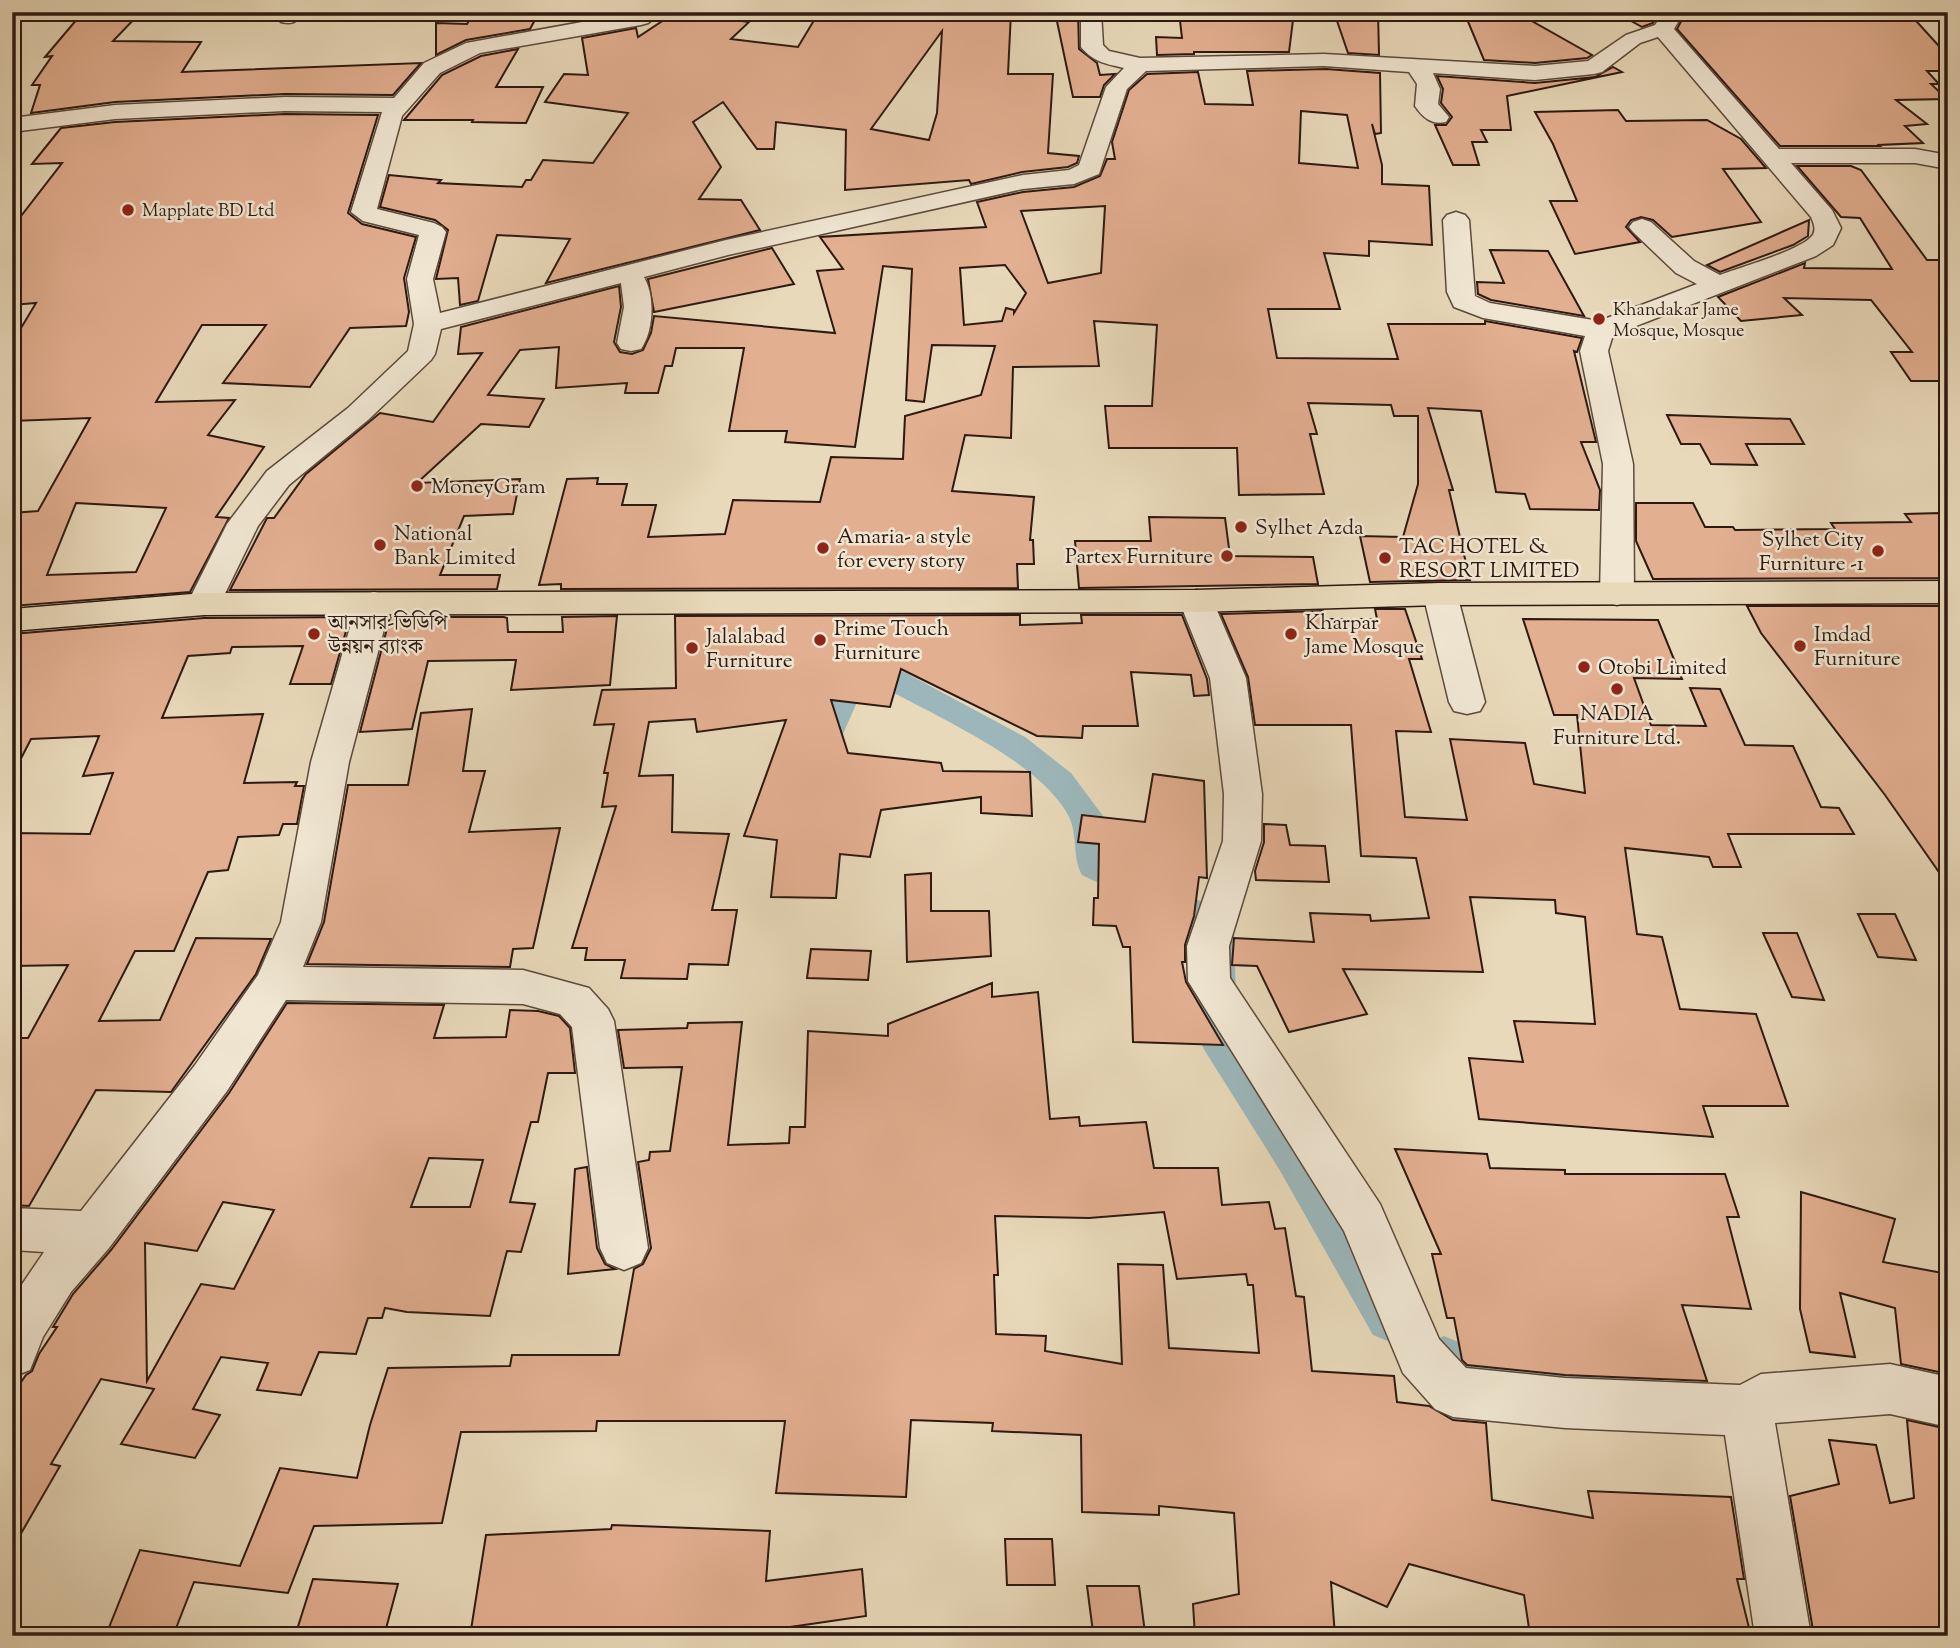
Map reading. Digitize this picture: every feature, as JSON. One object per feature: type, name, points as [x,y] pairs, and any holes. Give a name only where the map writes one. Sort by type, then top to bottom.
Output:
[{"type":"highway","points":[[12,620],[204,604],[1196,601],[1440,594],[1948,592]]},
{"type":"street","points":[[204,604],[243,524],[278,478],[358,414],[421,354],[428,324],[420,279],[433,232],[419,225],[375,218],[365,212],[391,115],[432,68],[509,30],[641,19],[652,12]]},
{"type":"street","points":[[1091,12],[1092,47],[1102,56],[1140,65],[1324,60],[1535,73],[1594,67],[1633,39],[1668,20],[1773,156],[1823,215],[1828,228],[1824,240],[1807,251],[1601,330],[1483,310],[1464,301],[1460,292],[1456,220]]},
{"type":"street","points":[[428,324],[726,248],[1023,182],[1074,177],[1090,169],[1117,87],[1140,65]]},
{"type":"street","points":[[1415,65],[1428,79],[1430,92],[1426,106],[1438,117]]},
{"type":"street","points":[[12,125],[128,111],[285,104],[400,105]]},
{"type":"street","points":[[1773,156],[1914,156],[1948,162]]},
{"type":"street","points":[[1642,227],[1685,267],[1717,284]]},
{"type":"street","points":[[629,273],[637,286],[639,297],[631,343]]},
{"type":"street","points":[[1601,330],[1594,351],[1618,464],[1617,594]]},
{"type":"street","points":[[1440,594],[1467,702]]},
{"type":"street","points":[[1196,601],[1228,678],[1243,794],[1242,841],[1208,946],[1209,981],[1363,1219],[1421,1356],[1454,1392],[1565,1403],[1752,1411]]},
{"type":"street","points":[[12,1353],[24,1324],[54,1276],[92,1233],[211,1077],[275,983],[301,922],[330,762],[374,603]]},
{"type":"street","points":[[275,983],[523,987],[574,1000],[593,1021],[624,1248]]},
{"type":"street","points":[[12,1230],[92,1233]]},
{"type":"street","points":[[1783,1636],[1749,1425],[1752,1411],[1761,1399],[1890,1389],[1948,1402]]},
{"type":"building","points":[[83,12],[141,12],[113,41],[201,42],[182,72],[421,63],[393,95],[285,94],[115,102],[31,113],[40,85],[32,85],[52,56],[45,57]]},
{"type":"building","points":[[676,12],[749,22],[731,39],[798,47],[819,12],[1011,12],[1008,74],[1053,74],[1048,153],[1079,156],[1077,163],[1068,167],[1022,172],[971,184],[969,180],[845,190],[846,130],[776,122],[774,149],[757,149],[723,102],[693,122],[721,167],[699,199],[741,200],[760,230],[546,283],[570,239],[497,235],[478,301],[460,305],[458,278],[436,279],[448,230],[435,220],[380,207],[389,175],[441,180],[438,183],[522,187],[526,180],[531,180],[543,160],[593,163],[628,113],[545,102],[564,74],[588,75],[582,38],[636,28],[638,37]],"holes":[[[942,31],[937,113],[929,140],[871,129]]]},
{"type":"building","points":[[1055,12],[1078,12],[1079,49],[1097,63],[1100,75],[1115,74],[1104,85],[1100,97],[1073,97]]},
{"type":"building","points":[[1179,12],[1294,12],[1289,52],[1194,52],[1157,55],[1156,37],[1182,38]]},
{"type":"building","points":[[1342,12],[1378,12],[1379,55],[1348,53],[1335,15],[1343,16]]},
{"type":"building","points":[[1464,12],[1516,12],[1592,55],[1587,58],[1535,63],[1484,60]]},
{"type":"building","points":[[1615,12],[1661,12],[1653,23],[1642,27]]},
{"type":"building","points":[[1686,12],[1908,12],[1948,56],[1948,71],[1927,71],[1939,84],[1931,84],[1947,99],[1896,100],[1927,124],[1905,126],[1923,143],[1780,146],[1677,29]]},
{"type":"building","points":[[536,18],[530,29],[466,40],[436,55],[436,23],[467,24],[470,19]]},
{"type":"building","points":[[518,49],[496,87],[543,87],[526,123],[404,120],[442,75],[481,56]]},
{"type":"building","points":[[1613,67],[1622,72],[1507,96],[1511,130],[1481,130],[1487,142],[1472,142],[1479,165],[1453,165],[1435,125],[1446,125],[1452,117],[1441,103],[1443,89],[1437,76],[1535,83],[1595,77]]},
{"type":"building","points":[[1326,69],[1380,73],[1381,133],[1375,134],[1372,124],[1382,165],[1382,184],[1429,186],[1432,245],[1369,241],[1369,256],[1324,253],[1340,309],[1268,309],[1277,358],[1398,359],[1388,324],[1485,324],[1485,321],[1582,338],[1577,352],[1574,351],[1596,442],[1581,442],[1600,490],[1599,510],[1530,509],[1525,494],[1496,492],[1481,411],[1428,408],[1453,490],[1449,490],[1470,580],[1370,582],[1360,536],[1403,537],[1418,484],[1418,416],[1394,416],[1391,405],[1308,403],[1317,434],[1310,434],[1324,494],[1239,495],[1237,448],[1109,448],[1105,406],[1152,406],[1157,325],[1094,321],[1099,366],[1013,367],[1011,438],[965,435],[952,491],[1034,497],[1030,540],[1033,540],[1034,564],[1017,564],[1018,588],[561,589],[561,584],[539,585],[567,479],[598,478],[597,484],[627,484],[622,505],[656,505],[648,537],[725,534],[733,500],[820,502],[831,457],[903,459],[905,416],[981,395],[995,346],[932,345],[924,402],[906,400],[912,269],[883,266],[855,447],[785,442],[787,431],[729,431],[744,348],[676,348],[672,366],[665,366],[658,393],[625,393],[627,383],[556,388],[559,347],[520,350],[488,395],[544,399],[529,427],[481,424],[417,483],[520,479],[513,514],[464,516],[440,575],[500,575],[497,589],[230,590],[267,518],[274,518],[306,474],[380,413],[433,422],[482,353],[458,354],[461,327],[619,286],[621,307],[614,342],[620,352],[632,354],[643,350],[651,333],[654,316],[835,333],[817,271],[843,269],[820,237],[986,227],[977,202],[1023,192],[1074,187],[1100,176],[1107,159],[1115,159],[1112,142],[1129,90],[1147,74],[1198,72],[1205,104],[1253,105],[1247,71]],"holes":[[[1301,111],[1347,115],[1358,168],[1299,163]],[[1105,206],[1101,273],[1048,283],[1021,211]],[[1005,265],[1026,293],[1014,313],[1014,310],[1006,308],[1002,321],[964,325],[960,268]]]},
{"type":"building","points":[[1618,110],[1626,121],[1707,120],[1741,139],[1766,168],[1723,169],[1761,222],[1672,237],[1653,220],[1641,217],[1631,220],[1626,227],[1640,242],[1575,254],[1550,201],[1577,201],[1553,144],[1535,112]]},
{"type":"building","points":[[285,114],[378,115],[348,213],[362,224],[416,237],[404,278],[409,312],[406,326],[350,328],[310,387],[223,383],[266,325],[202,325],[156,402],[235,400],[208,435],[264,447],[216,517],[229,518],[190,592],[12,606],[12,513],[38,511],[90,418],[12,421],[12,343],[36,303],[12,305],[12,216],[21,216],[62,163],[32,164],[61,128],[115,122]],"holes":[[[76,503],[166,508],[136,572],[47,575]]]},
{"type":"building","points":[[1797,166],[1851,166],[1861,170],[1927,260],[1948,260],[1948,381],[1911,381],[1891,352],[1912,352],[1871,300],[1784,298],[1802,315],[1741,321],[1718,297],[1805,263],[1804,268],[1892,269],[1860,218],[1841,217]]},
{"type":"building","points":[[1809,220],[1808,236],[1793,245],[1720,272],[1707,265]]},
{"type":"building","points":[[772,248],[794,284],[654,312],[648,279]]},
{"type":"building","points":[[1490,250],[1548,251],[1584,316],[1491,300],[1478,294],[1477,282],[1504,283]]},
{"type":"building","points":[[1667,415],[1790,419],[1804,444],[1746,444],[1757,465],[1711,464],[1700,444],[1681,444]]},
{"type":"building","points":[[1636,503],[1693,503],[1705,527],[1733,527],[1735,530],[1835,529],[1831,523],[1911,522],[1905,514],[1941,513],[1948,523],[1948,578],[1653,579],[1636,541]]},
{"type":"building","points":[[1149,517],[1225,518],[1230,556],[1313,557],[1318,584],[1079,588],[1075,541],[1151,541]]},
{"type":"building","points":[[1747,606],[1948,606],[1948,885],[1885,795],[1761,633]]},
{"type":"building","points":[[1375,609],[1405,609],[1422,659],[1409,659],[1431,732],[1396,731],[1405,817],[1467,820],[1450,739],[1525,743],[1534,784],[1585,793],[1577,715],[1554,715],[1523,619],[1658,620],[1682,679],[1634,678],[1651,725],[1706,726],[1690,688],[1720,689],[1745,745],[1793,746],[1821,807],[1839,808],[1854,834],[1728,834],[1741,867],[1713,867],[1709,857],[1625,848],[1637,934],[1662,937],[1680,1009],[1756,1014],[1788,1106],[1703,1106],[1713,1137],[1479,1119],[1469,1058],[1523,1062],[1514,1021],[1595,1024],[1585,917],[1556,913],[1555,900],[1470,897],[1483,972],[1343,969],[1367,1014],[1289,1032],[1257,966],[1232,965],[1234,938],[1314,942],[1310,913],[1370,915],[1371,921],[1429,918],[1416,858],[1361,856],[1351,725],[1255,725],[1248,677],[1221,614],[1323,611],[1325,619],[1377,619]]},
{"type":"building","points":[[1020,615],[1020,625],[1082,623],[1081,615],[1182,615],[1207,679],[1209,695],[1194,696],[1191,675],[1131,672],[1138,726],[1083,726],[1082,738],[1037,736],[901,669],[890,707],[831,700],[848,753],[941,763],[943,771],[1030,772],[1032,816],[981,813],[981,797],[881,810],[870,857],[840,854],[836,898],[771,897],[777,840],[744,836],[786,720],[697,732],[695,719],[649,722],[639,776],[673,775],[672,832],[729,834],[712,910],[737,910],[728,965],[689,964],[687,979],[621,978],[625,960],[585,960],[587,948],[572,948],[616,806],[602,807],[608,773],[604,773],[614,724],[594,725],[602,690],[676,688],[675,616]]},
{"type":"building","points":[[617,616],[610,685],[511,690],[516,660],[428,661],[412,729],[360,732],[390,617],[504,617],[507,618],[508,632],[563,632],[562,617]]},
{"type":"building","points":[[350,617],[331,684],[290,684],[303,646],[232,647],[230,653],[188,656],[162,718],[263,714],[244,783],[297,782],[295,786],[304,786],[297,824],[283,824],[279,835],[238,837],[228,870],[208,872],[174,951],[135,951],[99,1021],[160,1020],[196,938],[271,939],[256,974],[171,1092],[96,1090],[29,1206],[12,1205],[12,1038],[28,1038],[68,965],[12,966],[12,833],[90,834],[113,773],[83,776],[99,736],[31,739],[12,776],[12,634],[204,618]]},
{"type":"building","points":[[472,709],[463,771],[485,771],[469,832],[560,828],[533,948],[513,949],[510,967],[307,964],[324,922],[348,785],[408,785],[421,713]]},
{"type":"building","points":[[1153,774],[1204,781],[1207,878],[1199,877],[1194,916],[1185,945],[1185,962],[1182,962],[1186,982],[1223,1045],[1133,1042],[1130,947],[1123,947],[1116,926],[1093,925],[1094,898],[1098,898],[1099,844],[1078,842],[1082,815],[1145,822]]},
{"type":"building","points":[[1264,824],[1286,825],[1290,845],[1325,846],[1329,882],[1256,880],[1255,871],[1264,842]]},
{"type":"building","points":[[931,873],[931,911],[989,911],[991,956],[907,962],[905,875]]},
{"type":"building","points":[[1858,914],[1895,914],[1916,960],[1878,957]]},
{"type":"building","points":[[1763,933],[1797,933],[1824,1000],[1792,997]]},
{"type":"building","points":[[811,949],[871,951],[868,980],[807,978]]},
{"type":"building","points":[[992,983],[992,997],[1038,992],[1050,1119],[1079,1117],[1080,1126],[1146,1122],[1154,1168],[1218,1168],[1222,1205],[1269,1202],[1275,1229],[1285,1228],[1296,1296],[1304,1297],[1312,1371],[1394,1376],[1397,1402],[1429,1406],[1453,1420],[1486,1423],[1492,1500],[1593,1518],[1588,1491],[1731,1497],[1744,1579],[1737,1579],[1751,1636],[1530,1635],[1524,1595],[1409,1564],[1387,1607],[1331,1582],[1335,1636],[1195,1636],[1193,1604],[1239,1594],[1234,1513],[1159,1506],[1159,1515],[1082,1512],[1081,1435],[992,1431],[993,1423],[911,1420],[906,1497],[776,1493],[785,1421],[597,1421],[596,1431],[461,1432],[442,1523],[314,1526],[288,1593],[194,1582],[173,1636],[108,1630],[140,1550],[240,1566],[280,1468],[357,1478],[388,1368],[510,1366],[512,1355],[619,1355],[634,1269],[643,1264],[651,1248],[638,1162],[649,1160],[650,1152],[670,1151],[682,1067],[624,1068],[618,1030],[687,1028],[688,1023],[742,1022],[728,1145],[789,1143],[790,1127],[805,1127],[808,1031],[888,1036],[888,1024]],"holes":[[[1164,1212],[1177,1279],[1246,1274],[1248,1285],[1253,1285],[1259,1353],[1169,1348],[1163,1265],[1118,1264],[1122,1364],[1045,1351],[1046,1336],[996,1334],[994,1275],[998,1275],[995,1216],[1089,1218]]]},
{"type":"building","points":[[287,1003],[444,1005],[434,1038],[506,1037],[510,1010],[538,1011],[559,1016],[570,1028],[575,1073],[548,1073],[538,1122],[531,1122],[510,1202],[535,1204],[521,1252],[507,1251],[490,1316],[407,1312],[385,1308],[382,1318],[368,1318],[356,1354],[319,1352],[301,1395],[257,1390],[268,1363],[221,1357],[193,1409],[220,1415],[195,1458],[121,1444],[154,1389],[101,1379],[51,1464],[60,1466],[12,1549],[12,1395],[32,1371],[39,1354],[57,1327],[53,1327],[73,1294],[111,1250],[229,1093]],"holes":[[[429,1158],[483,1160],[470,1207],[411,1207]],[[223,1202],[274,1210],[234,1289],[201,1284],[147,1381],[145,1243],[197,1251]]]},
{"type":"building","points":[[1395,1149],[1487,1154],[1490,1168],[1565,1170],[1565,1174],[1725,1174],[1739,1217],[1727,1217],[1751,1309],[1682,1305],[1707,1381],[1565,1375],[1467,1365],[1462,1360],[1454,1318],[1447,1318],[1432,1254],[1441,1254]]},
{"type":"building","points":[[587,1167],[597,1248],[605,1264],[615,1269],[568,1274],[575,1169]]},
{"type":"building","points":[[1801,1192],[1895,1219],[1883,1262],[1948,1274],[1948,1374],[1901,1364],[1895,1308],[1840,1293],[1855,1357],[1810,1352],[1800,1309]]},
{"type":"building","points":[[1907,1420],[1948,1429],[1948,1636],[1814,1636],[1790,1496],[1839,1484],[1829,1440],[1876,1445],[1890,1503],[1914,1498]]},
{"type":"building","points":[[612,1525],[770,1531],[766,1581],[862,1569],[866,1616],[777,1629],[776,1636],[470,1636],[486,1535],[611,1529]]},
{"type":"building","points":[[1005,1539],[1052,1539],[1055,1585],[1007,1585]]},
{"type":"building","points":[[313,1579],[398,1584],[384,1636],[295,1636]]},
{"type":"building","points":[[1087,1586],[1139,1586],[1145,1633],[1093,1632]]},
{"type":"waterway","points":[[799,722],[832,726],[855,672],[893,679],[1014,745],[1060,781],[1086,816],[1094,866],[1216,924],[1218,1040],[1293,1157],[1388,1321]]},
{"type":"waterway","points":[[1444,1357],[1466,1368],[1642,1383]]},
{"type":"place","name":"Mapplate BD Ltd","points":[[128,210]]},
{"type":"place","name":"Khandakar Jame Mosque, Mosque","points":[[1599,319]]},
{"type":"place","name":"MoneyGram","points":[[417,486]]},
{"type":"place","name":"Sylhet Azda","points":[[1241,527]]},
{"type":"place","name":"National Bank Limited","points":[[380,545]]},
{"type":"place","name":"Amaria- a style for every story","points":[[823,548]]},
{"type":"place","name":"Sylhet City Furniture -1","points":[[1878,551]]},
{"type":"place","name":"Partex Furniture","points":[[1227,556]]},
{"type":"place","name":"TAC HOTEL & RESORT LIMITED","points":[[1385,558]]},
{"type":"place","name":"আনসার-ভিডিপি উন্নয়ন ব্যাংক","points":[[314,634]]},
{"type":"place","name":"Kharpar Jame Mosque","points":[[1291,634]]},
{"type":"place","name":"Prime Touch Furniture","points":[[820,640]]},
{"type":"place","name":"Imdad Furniture","points":[[1800,646]]},
{"type":"place","name":"Jalalabad Furniture","points":[[692,648]]},
{"type":"place","name":"Otobi Limited","points":[[1584,667]]},
{"type":"place","name":"NADIA Furniture Ltd.","points":[[1617,689]]}]
